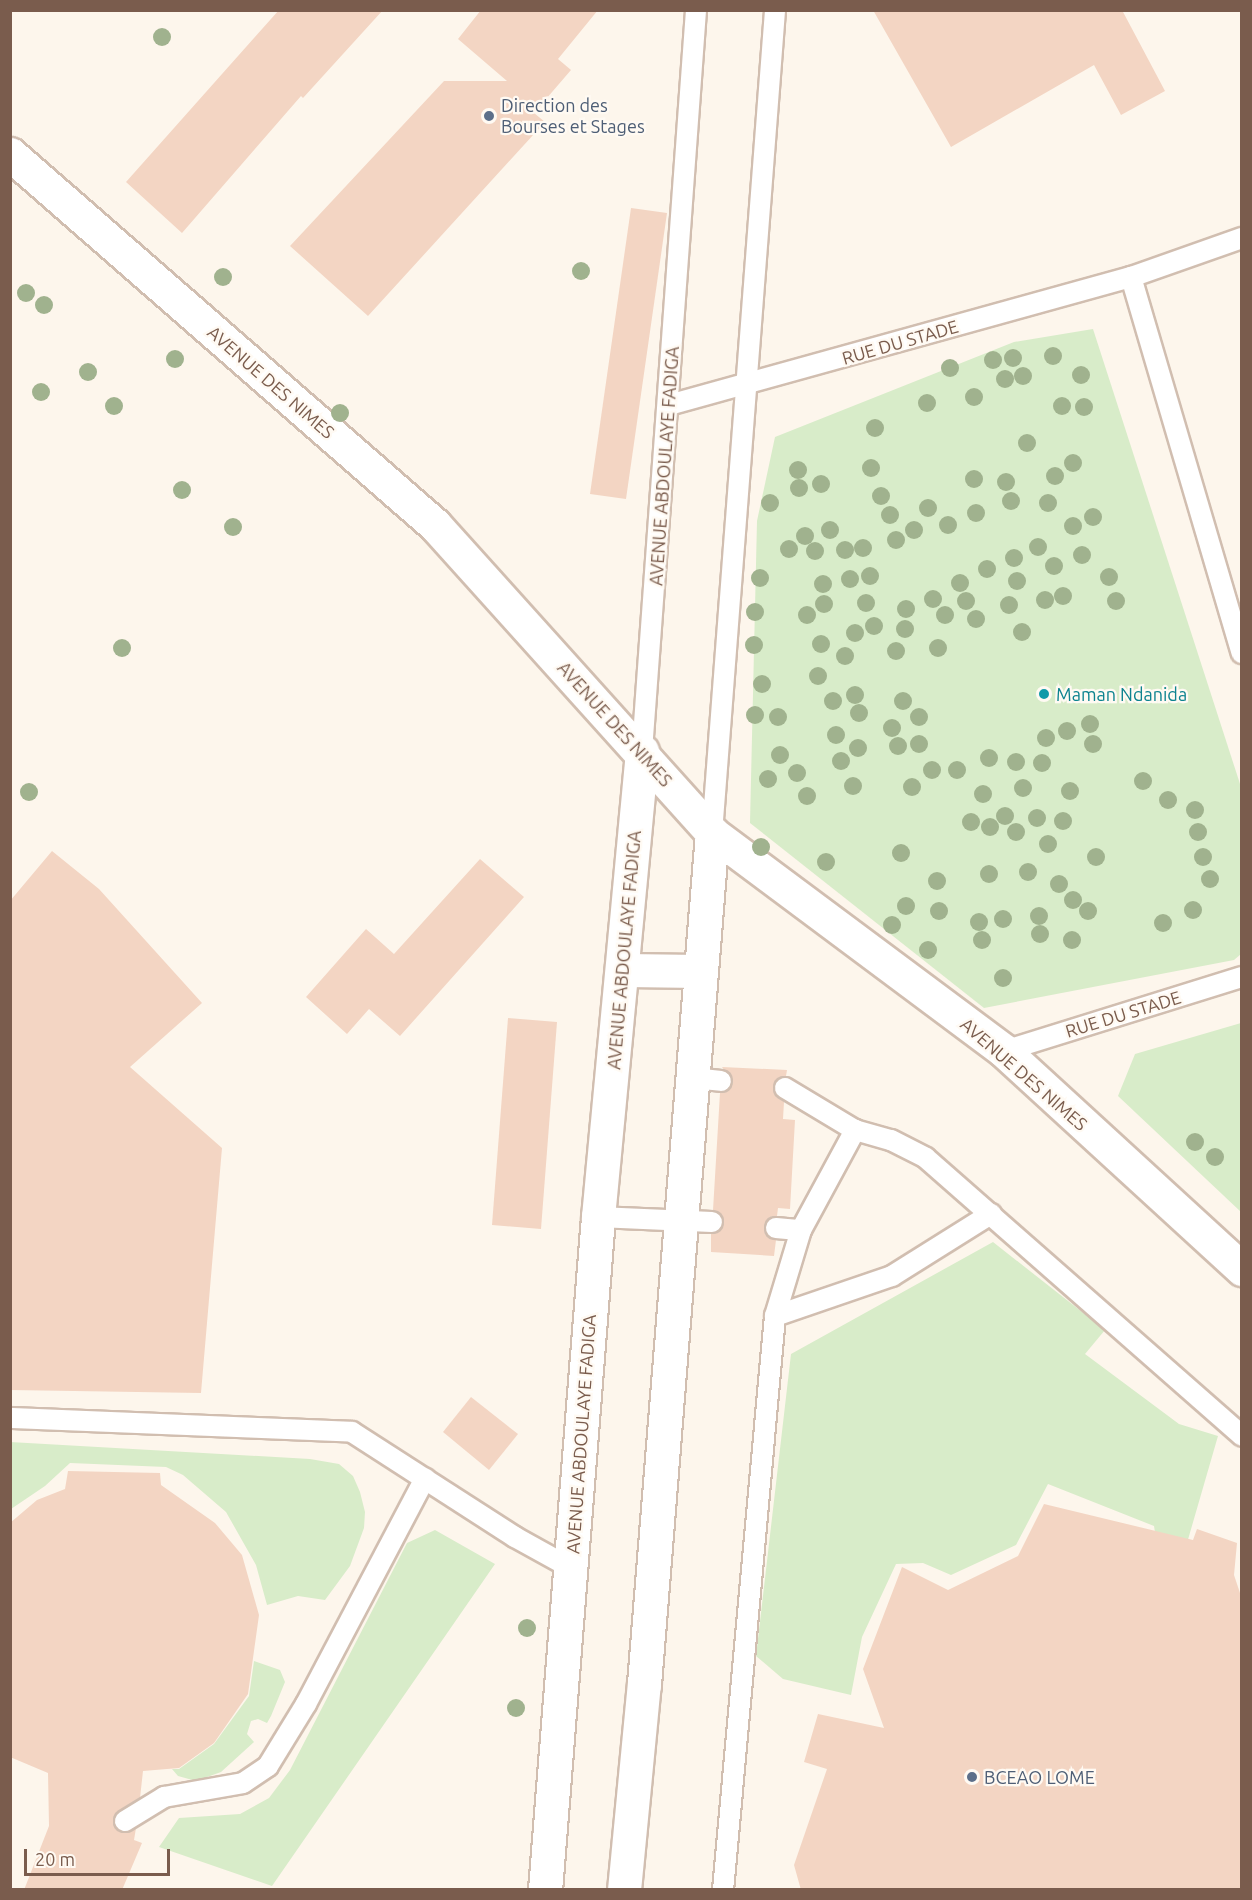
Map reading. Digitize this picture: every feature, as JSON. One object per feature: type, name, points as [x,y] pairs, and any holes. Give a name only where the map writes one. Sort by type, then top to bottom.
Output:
[{"type":"street","name":"AVENUE DES NIMES","points":[[10,154],[435,525],[642,751],[712,833],[1004,1051],[1242,1269]]},
{"type":"street","name":"AVENUE ABDOULAYE FADIGA","points":[[545,1890],[598,1217],[624,969],[642,751]]},
{"type":"street","points":[[624,1890],[697,1220],[707,1079],[701,971],[712,833]]},
{"type":"street","points":[[624,969],[701,971]]},
{"type":"lane","name":"AVENUE ABDOULAYE FADIGA","points":[[642,751],[696,10]]},
{"type":"lane","points":[[712,833],[775,10]]},
{"type":"lane","name":"RUE DU STADE","points":[[669,405],[748,385],[1131,277],[1242,238]]},
{"type":"lane","points":[[1131,277],[1242,653]]},
{"type":"lane","name":"RUE DU STADE","points":[[1004,1051],[1242,977]]},
{"type":"lane","points":[[785,1088],[855,1130],[891,1140],[926,1158],[1242,1436]]},
{"type":"lane","points":[[723,1890],[775,1316],[801,1230],[855,1130]]},
{"type":"lane","points":[[775,1316],[892,1276],[991,1214]]},
{"type":"lane","points":[[598,1217],[697,1220]]},
{"type":"lane","points":[[776,1228],[801,1230]]},
{"type":"lane","points":[[10,1418],[352,1432],[515,1538],[571,1568]]},
{"type":"lane","points":[[125,1821],[164,1797],[243,1783],[268,1766],[306,1704],[425,1478]]},
{"type":"green space","points":[[1093,329],[1241,787],[1241,954],[1234,960],[984,1008],[750,823],[757,521],[775,437],[1014,342]]},
{"type":"green space","points":[[1242,1023],[1241,1212],[1118,1096],[1135,1054]]},
{"type":"green space","points":[[993,1242],[1105,1330],[1085,1354],[1179,1424],[1218,1436],[1187,1543],[1159,1558],[1154,1526],[1048,1484],[1016,1545],[951,1575],[923,1563],[896,1564],[862,1637],[851,1695],[783,1679],[756,1656],[791,1354]]},
{"type":"green space","points":[[10,1442],[310,1459],[339,1464],[353,1476],[360,1492],[365,1512],[364,1528],[350,1566],[325,1600],[298,1596],[267,1605],[256,1565],[226,1512],[183,1475],[166,1467],[70,1463],[45,1486],[11,1509]]},
{"type":"green space","points":[[435,1530],[495,1564],[272,1886],[159,1847],[179,1818],[240,1814],[269,1798],[290,1770],[407,1543]]},
{"type":"green space","points":[[254,1661],[280,1670],[285,1682],[267,1723],[258,1719],[251,1721],[247,1734],[254,1742],[221,1772],[196,1781],[178,1776],[172,1769],[179,1769],[214,1744],[249,1696]]},
{"type":"building","points":[[279,10],[383,10],[303,98],[301,96],[182,233],[126,182]]},
{"type":"building","points":[[481,10],[598,10],[558,59],[571,70],[534,113],[545,122],[368,316],[290,246],[444,81],[507,81],[458,39]]},
{"type":"building","points":[[873,10],[1122,10],[1165,91],[1121,115],[1094,65],[951,147]]},
{"type":"building","points":[[631,208],[667,213],[626,499],[590,494]]},
{"type":"building","points":[[52,851],[99,889],[202,1003],[130,1067],[222,1148],[201,1393],[10,1390],[10,901]]},
{"type":"building","points":[[480,859],[524,897],[400,1036],[369,1009],[347,1034],[306,997],[366,929],[394,954]]},
{"type":"building","points":[[508,1018],[557,1022],[541,1229],[492,1225]]},
{"type":"building","points":[[722,1067],[787,1070],[786,1076],[779,1078],[773,1087],[784,1102],[783,1119],[795,1120],[790,1209],[778,1208],[777,1216],[770,1217],[764,1226],[765,1234],[776,1240],[774,1256],[711,1252],[711,1234],[718,1232],[724,1223],[722,1216],[713,1210],[720,1093],[730,1089],[733,1082]]},
{"type":"building","points":[[471,1397],[518,1434],[489,1470],[443,1432]]},
{"type":"building","points":[[68,1471],[160,1473],[161,1485],[215,1523],[242,1555],[259,1615],[248,1694],[214,1743],[179,1768],[143,1771],[140,1798],[114,1816],[115,1828],[125,1833],[136,1828],[134,1840],[142,1843],[122,1890],[24,1890],[49,1826],[48,1773],[10,1757],[10,1523],[37,1500],[65,1489]]},
{"type":"building","points":[[1044,1504],[1193,1540],[1197,1529],[1237,1543],[1234,1575],[1242,1599],[1242,1890],[801,1890],[794,1865],[827,1769],[804,1762],[818,1714],[884,1728],[863,1669],[902,1567],[948,1590],[1018,1556]]},
{"type":"place","name":"Direction des Bourses et Stages","points":[[489,116]]},
{"type":"place","name":"Maman Ndanida","points":[[1044,694]]},
{"type":"place","name":"BCEAO LOME","points":[[972,1777]]}]
